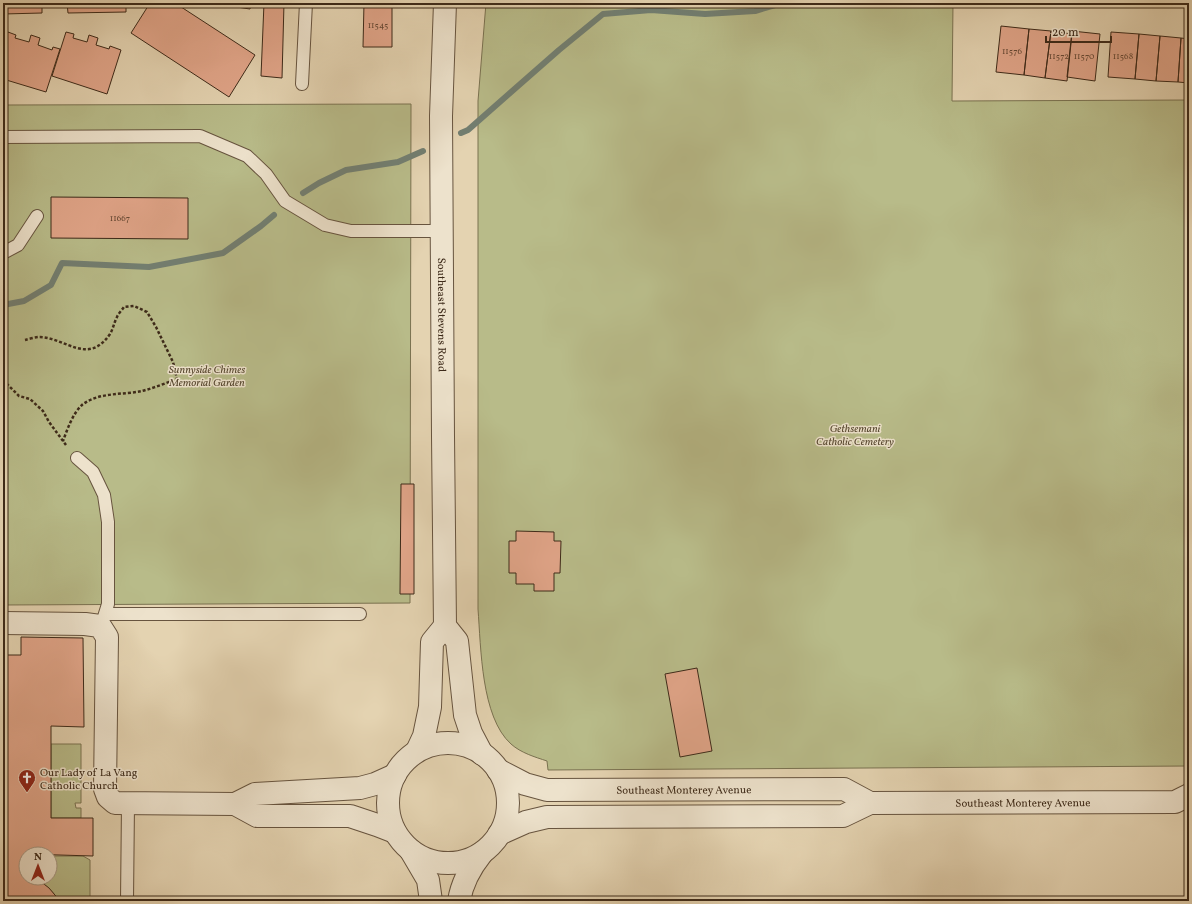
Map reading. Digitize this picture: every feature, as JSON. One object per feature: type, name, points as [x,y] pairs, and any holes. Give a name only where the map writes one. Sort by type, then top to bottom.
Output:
[{"type":"street","name":"Southeast Stevens Road","points":[[445,3],[442,116],[445,626]]},
{"type":"street","points":[[3,624],[85,624],[103,620],[107,636],[105,789],[108,797],[115,803],[235,804],[255,794],[360,788],[375,784],[395,775]]},
{"type":"street","points":[[417,751],[424,736],[430,706],[432,642],[445,626],[457,640],[465,715],[467,724],[482,754]]},
{"type":"street","points":[[459,901],[461,889],[470,868],[499,834],[505,822],[508,802],[506,790],[498,770],[491,761],[469,747],[449,743],[428,746],[417,751],[401,765],[391,784],[388,806],[390,819],[396,832],[411,850],[428,860],[455,862],[466,860],[482,853]]},
{"type":"street","name":"Southeast Monterey Avenue","points":[[498,770],[524,784],[547,790],[844,789],[870,803]]},
{"type":"street","name":"Southeast Monterey Avenue","points":[[499,834],[526,822],[547,817],[843,816],[870,803],[1184,802]]},
{"type":"street","points":[[235,804],[257,816],[350,816],[377,824],[396,832]]},
{"type":"street","points":[[411,850],[428,880],[431,901]]},
{"type":"lane","points":[[302,84],[306,3]]},
{"type":"lane","points":[[3,137],[200,136],[247,156],[266,174],[285,201],[325,225],[351,231],[442,231]]},
{"type":"lane","points":[[3,253],[18,245],[37,216]]},
{"type":"lane","points":[[77,458],[93,472],[104,495],[108,522],[108,604],[103,620],[360,614]]},
{"type":"lane","points":[[127,901],[128,803]]},
{"type":"path","points":[[25,340],[40,337],[59,342],[76,349],[87,350],[100,345],[110,334],[117,316],[124,307],[134,306],[147,312],[173,362],[177,379],[142,391],[98,397],[82,405],[71,420],[63,441]]},
{"type":"path","points":[[3,380],[18,396],[30,399],[43,411],[48,422],[77,458]]},
{"type":"green space","name":"Gethsemani Catholic Cemetery","points":[[486,3],[953,3],[952,101],[1189,100],[1189,766],[548,770],[547,761],[524,752],[511,744],[501,732],[488,700],[484,681],[478,609],[478,101]]},
{"type":"green space","name":"Sunnyside Chimes Memorial Garden","points":[[411,104],[410,603],[3,605],[3,105]]},
{"type":"green space","points":[[51,744],[81,744],[81,803],[75,803],[76,808],[81,808],[81,818],[51,818]]},
{"type":"green space","points":[[58,856],[83,856],[90,860],[90,901],[60,901],[46,886],[58,886]]},
{"type":"building","points":[[3,3],[42,3],[42,13],[3,14]]},
{"type":"building","points":[[67,3],[126,3],[126,12],[68,13]]},
{"type":"building","points":[[150,3],[175,3],[255,55],[229,97],[131,33]]},
{"type":"building","points":[[210,3],[251,3],[250,9]]},
{"type":"building","points":[[264,3],[284,3],[282,78],[261,76]]},
{"type":"building","points":[[364,3],[392,3],[392,47],[363,47]]},
{"type":"building","points":[[966,3],[1011,3],[1011,6],[966,7]]},
{"type":"building","points":[[1001,26],[1029,29],[1024,75],[996,72]]},
{"type":"building","points":[[1029,29],[1051,31],[1045,78],[1024,75]]},
{"type":"building","points":[[1051,31],[1072,34],[1067,81],[1045,78]]},
{"type":"building","points":[[1072,31],[1100,34],[1095,81],[1067,77]]},
{"type":"building","points":[[8,32],[16,35],[15,38],[29,42],[31,35],[40,38],[38,45],[52,50],[53,47],[60,49],[46,92],[3,79],[3,46]]},
{"type":"building","points":[[66,32],[74,34],[73,38],[87,42],[89,35],[98,38],[96,45],[109,49],[110,46],[121,50],[107,94],[52,76]]},
{"type":"building","points":[[1111,32],[1139,34],[1135,79],[1108,77]]},
{"type":"building","points":[[1139,34],[1160,36],[1156,81],[1135,79]]},
{"type":"building","points":[[1160,36],[1181,38],[1178,82],[1156,81]]},
{"type":"building","points":[[1181,38],[1189,39],[1189,83],[1178,82]]},
{"type":"building","points":[[51,197],[188,198],[188,239],[51,238]]},
{"type":"building","points":[[401,484],[414,484],[414,594],[400,594]]},
{"type":"building","points":[[516,531],[554,532],[554,541],[561,541],[560,573],[554,573],[554,591],[534,591],[534,584],[516,584],[516,573],[509,573],[509,541],[516,541]]},
{"type":"building","name":"Our Lady of La Vang Catholic Church","points":[[21,637],[83,638],[84,727],[51,726],[51,818],[93,818],[93,856],[58,855],[58,846],[18,846],[18,886],[46,886],[60,901],[3,901],[3,655],[21,655]]},
{"type":"building","points":[[697,668],[712,751],[680,757],[665,674]]},
{"type":"waterway","points":[[461,133],[468,130],[559,50],[603,14],[651,10],[705,14],[755,11],[782,3]]},
{"type":"waterway","points":[[303,193],[319,183],[346,170],[398,162],[423,151]]},
{"type":"waterway","points":[[3,305],[24,301],[51,285],[62,263],[149,267],[223,253],[274,215]]},
{"type":"place","name":"Our Lady of La Vang Catholic Church","points":[[27,793]]}]
